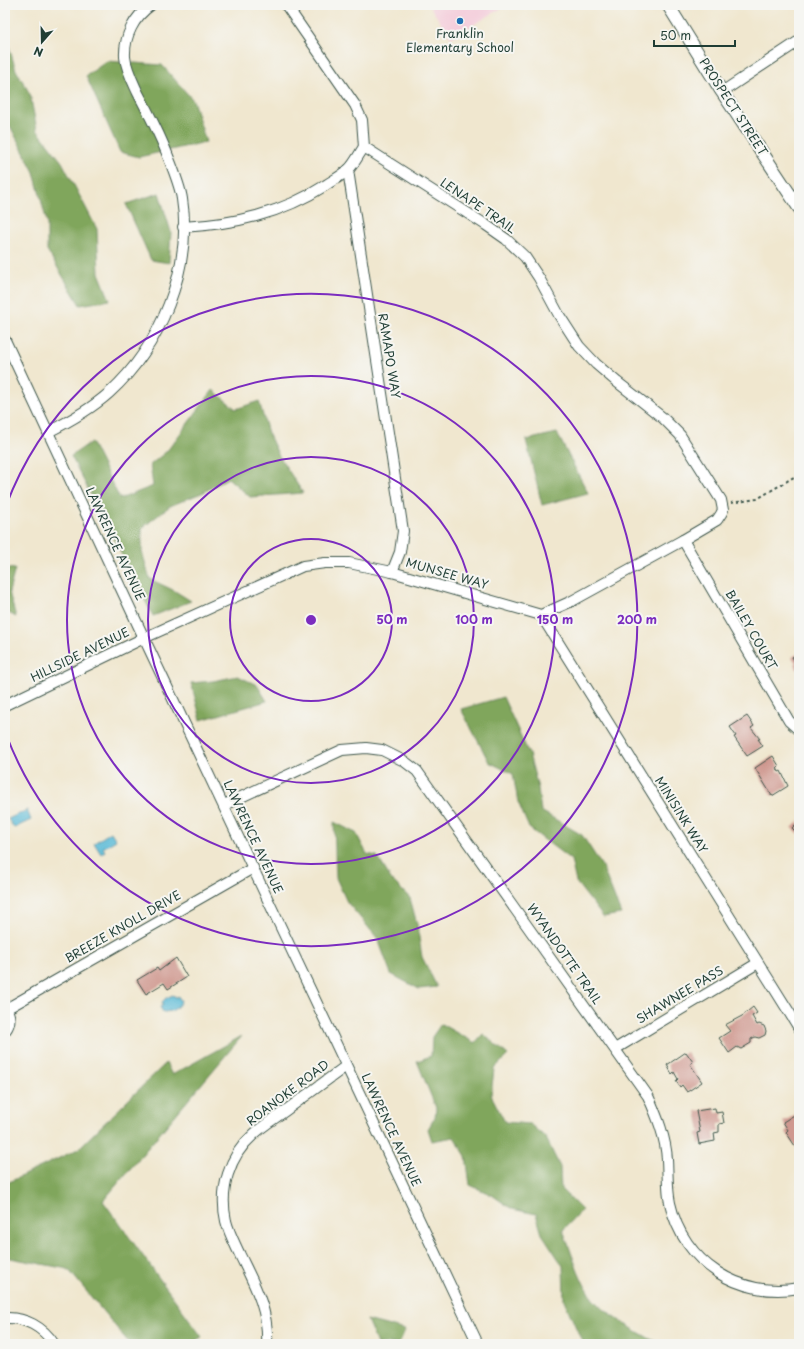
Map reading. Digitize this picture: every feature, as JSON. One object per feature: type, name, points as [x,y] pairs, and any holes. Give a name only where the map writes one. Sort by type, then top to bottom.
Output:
[{"type":"street","points":[[48,432],[71,421],[91,408],[126,376],[141,357],[164,315],[173,293],[179,270],[183,227],[182,199],[166,151],[127,67],[125,56],[130,27],[151,5]]},
{"type":"street","points":[[183,227],[238,221],[265,214],[290,205],[315,192],[348,170],[364,147],[362,120],[355,105],[286,5]]},
{"type":"street","name":"PROSPECT STREET","points":[[668,5],[722,92],[799,208]]},
{"type":"street","points":[[722,92],[799,41]]},
{"type":"street","name":"LENAPE TRAIL","points":[[364,147],[486,225],[506,239],[525,257],[539,278],[559,315],[580,346],[596,364],[663,418],[680,435],[721,500],[722,505]]},
{"type":"street","name":"RAMAPO WAY","points":[[348,170],[403,531],[400,552],[392,572]]},
{"type":"street","name":"LAWRENCE AVENUE","points":[[5,340],[144,638],[478,1344]]},
{"type":"street","points":[[541,615],[572,601],[717,520],[721,514],[722,505]]},
{"type":"street","name":"BAILEY COURT","points":[[683,540],[789,721],[799,730]]},
{"type":"street","name":"MUNSEE WAY","points":[[144,638],[303,566],[325,563],[349,563],[392,572],[541,615]]},
{"type":"street","name":"MINISINK WAY","points":[[541,615],[799,1028]]},
{"type":"street","name":"HILLSIDE AVENUE","points":[[5,705],[144,638]]},
{"type":"street","name":"WYANDOTTE TRAIL","points":[[224,805],[342,750],[366,748],[382,750],[404,761],[417,771],[648,1096],[663,1136],[667,1159],[668,1191],[670,1202],[676,1224],[688,1244],[703,1262],[712,1269],[737,1282],[754,1288],[788,1290],[799,1288]]},
{"type":"street","name":"BREEZE KNOLL DRIVE","points":[[5,1030],[10,1019],[6,1009],[253,868]]},
{"type":"street","name":"SHAWNEE PASS","points":[[615,1049],[758,963]]},
{"type":"street","name":"ROANOKE ROAD","points":[[267,1344],[268,1334],[266,1315],[262,1302],[231,1237],[226,1222],[224,1194],[227,1176],[240,1150],[253,1135],[346,1066]]},
{"type":"street","points":[[5,1318],[22,1320],[33,1324],[42,1330],[54,1344]]},
{"type":"path","points":[[722,505],[757,499],[799,474]]},
{"type":"shaded area","name":"Franklin Elementary School","points":[[429,5],[507,5],[451,38]]},
{"type":"green space","points":[[5,34],[16,70],[30,94],[37,130],[62,162],[97,229],[99,273],[110,300],[80,305],[47,250],[47,223],[34,172],[9,124],[5,121]]},
{"type":"green space","points":[[107,61],[162,65],[193,100],[206,142],[139,157],[120,152],[86,76]]},
{"type":"green space","points":[[159,193],[171,232],[169,263],[151,260],[126,204]]},
{"type":"green space","points":[[213,390],[236,409],[259,401],[268,433],[279,456],[303,493],[250,497],[228,478],[204,492],[170,506],[142,528],[142,552],[150,579],[175,591],[191,601],[153,616],[71,456],[91,442],[120,499],[153,486],[150,465],[167,451]]},
{"type":"green space","points":[[557,433],[588,493],[542,505],[526,440]]},
{"type":"green space","points":[[5,568],[15,569],[9,592],[16,617],[5,611]]},
{"type":"green space","points":[[238,676],[257,685],[267,701],[201,720],[191,683],[213,681]]},
{"type":"green space","points":[[503,697],[529,754],[538,788],[541,811],[582,835],[602,866],[621,914],[603,917],[576,882],[571,860],[529,828],[518,802],[513,774],[489,762],[461,709]]},
{"type":"green space","points":[[334,822],[356,833],[367,854],[377,856],[391,879],[410,898],[417,924],[422,957],[437,987],[419,989],[391,974],[378,939],[347,902],[336,878]]},
{"type":"green space","points":[[441,1024],[475,1043],[483,1034],[508,1055],[494,1069],[491,1095],[505,1122],[530,1124],[546,1138],[560,1167],[561,1189],[582,1210],[563,1230],[575,1263],[590,1295],[612,1315],[660,1344],[583,1344],[564,1300],[563,1266],[542,1234],[536,1214],[512,1209],[492,1195],[470,1185],[466,1156],[454,1137],[432,1141],[428,1129],[435,1117],[436,1108],[417,1061],[431,1056],[432,1037]]},
{"type":"green space","points":[[242,1036],[103,1201],[202,1337],[189,1344],[130,1344],[68,1269],[5,1257],[5,1184],[78,1149],[166,1063],[172,1075]]},
{"type":"green space","points":[[367,1320],[405,1330],[399,1344],[377,1344]]},
{"type":"water","points":[[27,810],[31,820],[14,828],[8,819]]},
{"type":"water","points":[[111,832],[116,840],[103,848],[105,851],[101,854],[94,843]]},
{"type":"water","points":[[173,995],[175,998],[178,996],[181,1001],[174,1010],[163,1012],[160,1007],[163,1005],[162,1002],[166,998]]},
{"type":"building","points":[[799,653],[799,673],[794,664],[796,663],[792,657]]},
{"type":"building","points":[[747,716],[754,726],[751,728],[760,739],[758,739],[763,746],[747,756],[734,737],[736,736],[730,727]]},
{"type":"building","points":[[773,756],[779,766],[777,768],[779,772],[781,771],[788,786],[772,796],[755,768]]},
{"type":"building","points":[[799,821],[799,835],[792,828]]},
{"type":"building","points":[[176,958],[187,977],[168,989],[164,983],[146,994],[137,980],[157,968],[159,971]]},
{"type":"building","points":[[753,1007],[757,1013],[752,1016],[757,1025],[759,1024],[764,1026],[766,1031],[765,1035],[759,1038],[755,1037],[751,1039],[751,1043],[741,1049],[737,1047],[729,1053],[719,1038],[730,1031],[725,1025],[742,1016]]},
{"type":"building","points":[[686,1052],[693,1062],[690,1064],[702,1082],[687,1092],[682,1085],[680,1087],[676,1081],[678,1079],[674,1072],[672,1074],[667,1065]]},
{"type":"building","points":[[715,1108],[716,1113],[722,1112],[724,1123],[719,1124],[719,1132],[714,1133],[715,1141],[699,1144],[697,1133],[700,1132],[696,1111]]},
{"type":"building","points":[[799,1112],[799,1150],[786,1132],[788,1130],[783,1122]]},
{"type":"place","name":"Franklin Elementary School","points":[[460,21]]}]
